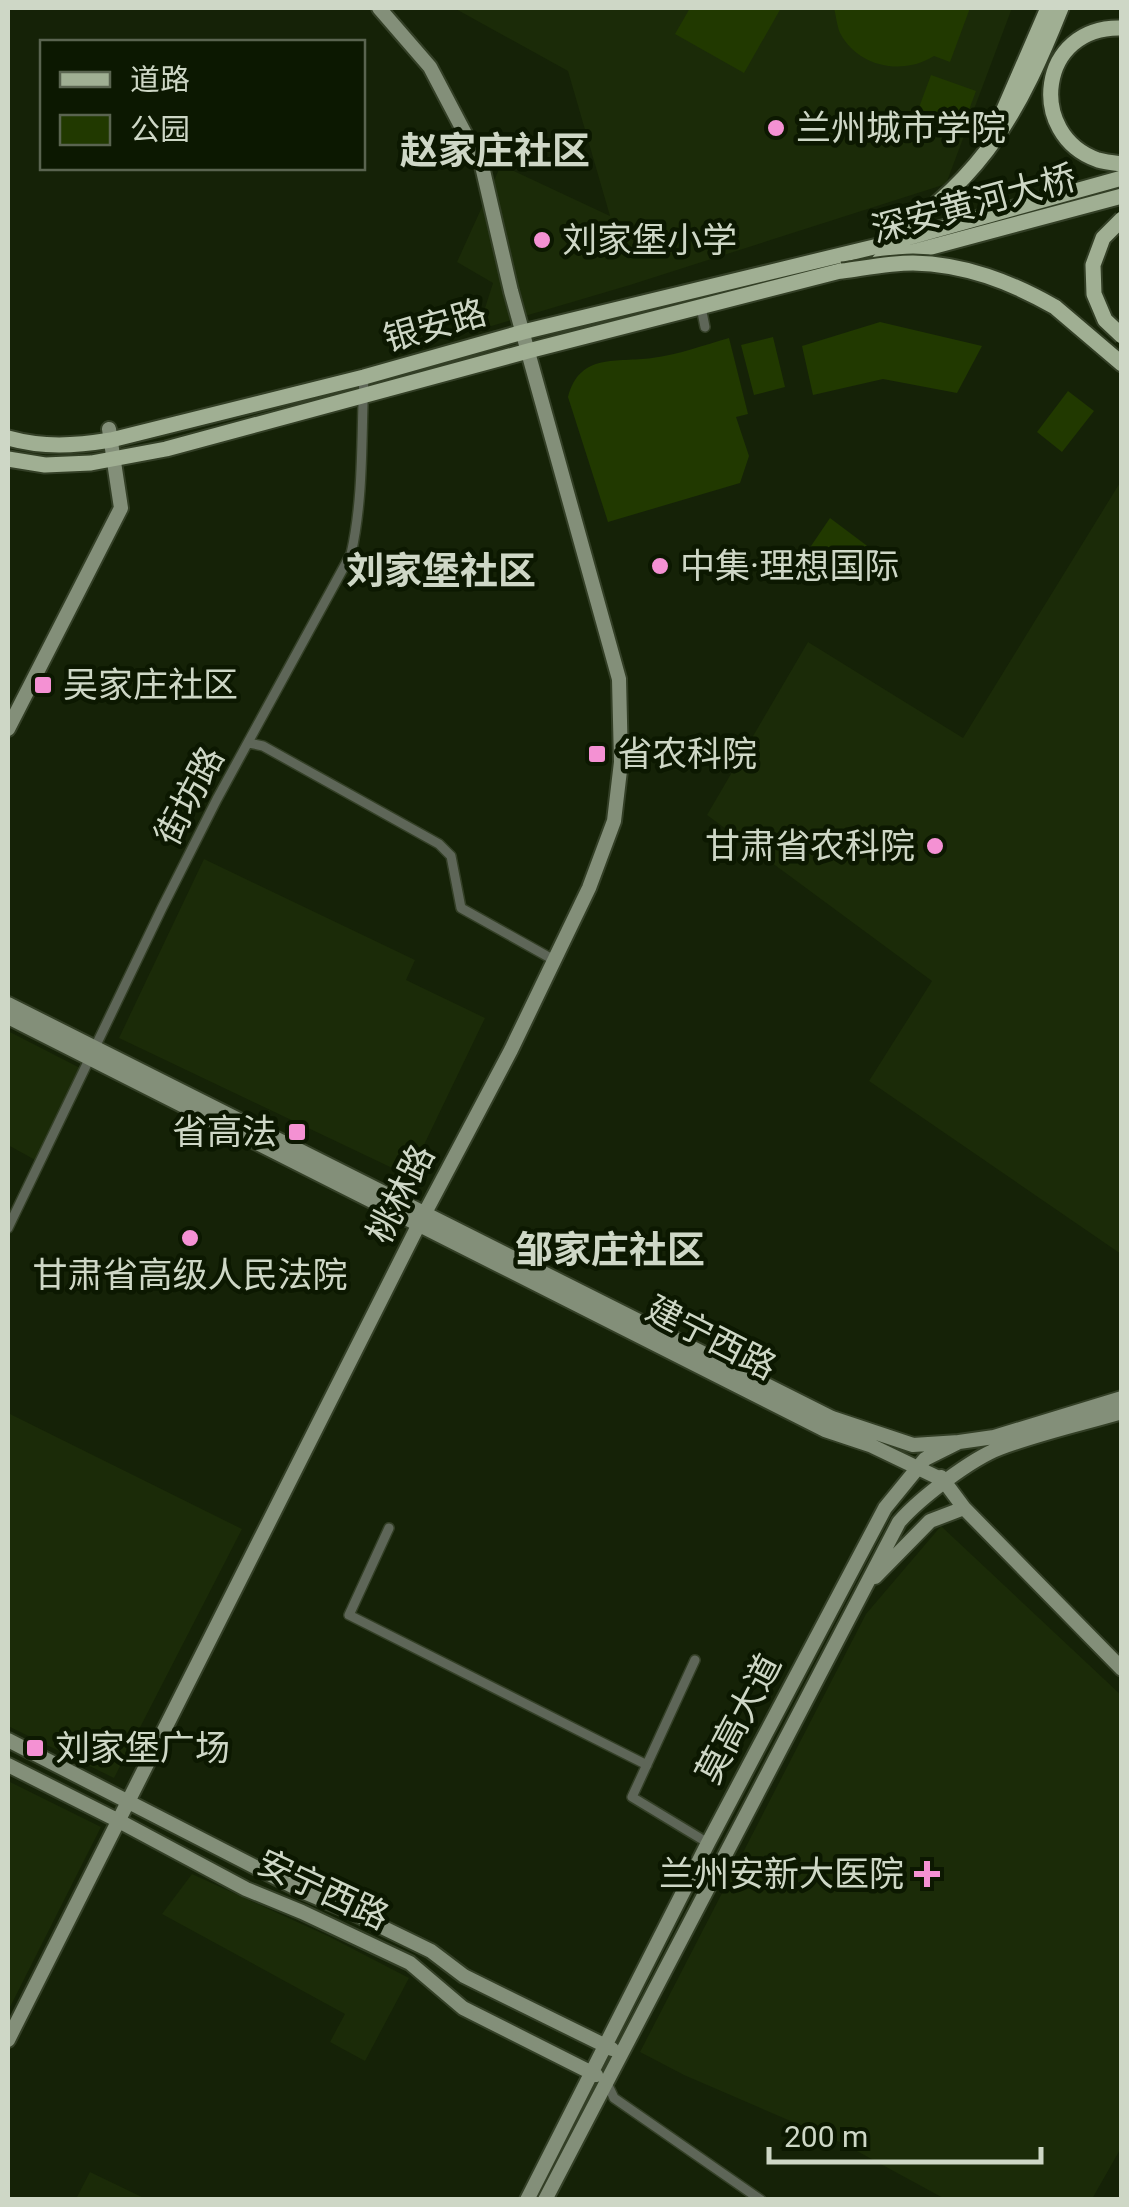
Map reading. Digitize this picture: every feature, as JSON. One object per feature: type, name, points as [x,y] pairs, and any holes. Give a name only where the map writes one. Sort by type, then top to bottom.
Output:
[{"type":"main road","name":"桃林路","points":[[8,2040],[510,1050],[588,888],[614,822],[621,762],[619,678],[511,291],[482,166],[430,66],[379,8]]},
{"type":"main road","points":[[967,174],[994,131],[1048,8]]},
{"type":"main road","points":[[878,246],[922,218],[991,148],[1037,69],[1061,8]]},
{"type":"main road","points":[[1122,28],[1086,33],[1072,42],[1059,58],[1050,94],[1055,120],[1074,146],[1098,160],[1122,164]]},
{"type":"main road","name":"深安黄河大桥","points":[[878,246],[1122,178]]},
{"type":"main road","name":"深安黄河大桥","points":[[842,271],[1122,196]]},
{"type":"main road","points":[[1122,219],[1103,238],[1093,265],[1094,294],[1105,320],[1122,336]]},
{"type":"main road","name":"银安路","points":[[8,438],[68,446],[364,377],[524,332],[878,246]]},
{"type":"main road","points":[[842,271],[909,263],[946,265],[979,273],[1021,288],[1122,351]]},
{"type":"main road","name":"银安路","points":[[8,458],[46,465],[116,460],[166,450],[528,351],[842,271]]},
{"type":"main road","points":[[1055,307],[1122,364]]},
{"type":"main road","points":[[8,728],[121,508],[110,434]]},
{"type":"main road","name":"建宁西路","points":[[8,1004],[92,1053]]},
{"type":"main road","name":"建宁西路","points":[[8,1016],[92,1053],[825,1430],[922,1463]]},
{"type":"main road","name":"建宁西路","points":[[421,1220],[832,1418],[913,1445],[959,1442]]},
{"type":"main road","name":"莫高大道","points":[[526,2200],[885,1508],[922,1463],[959,1442],[994,1437],[1122,1398]]},
{"type":"main road","name":"莫高大道","points":[[545,2200],[899,1522],[944,1481],[996,1449],[1122,1412]]},
{"type":"main road","points":[[913,1445],[922,1463],[944,1481],[964,1508],[1122,1669]]},
{"type":"main road","points":[[865,1586],[930,1522],[964,1508]]},
{"type":"main road","name":"安宁西路","points":[[8,1740],[304,1892],[431,1951],[464,1976],[620,2053]]},
{"type":"main road","name":"安宁西路","points":[[8,1765],[246,1889],[410,1963],[463,2008],[605,2080]]},
{"type":"street","points":[[701,307],[705,327]]},
{"type":"street","name":"街坊路","points":[[8,1228],[162,908],[351,554],[359,498],[364,377]]},
{"type":"street","points":[[249,743],[263,746],[440,844],[451,856],[461,908],[554,960]]},
{"type":"street","points":[[389,1528],[349,1616],[646,1765]]},
{"type":"street","points":[[695,1660],[632,1797],[708,1843]]},
{"type":"street","points":[[605,2080],[614,2098],[761,2200]]},
{"type":"shaded area","name":"兰州城市学院","points":[[454,8],[1012,8],[946,184],[478,330],[493,283],[457,262],[501,165],[610,216],[568,71]]},
{"type":"shaded area","name":"甘肃省农科院","points":[[1121,481],[1121,1254],[869,1081],[932,981],[707,815],[808,642],[963,738]]},
{"type":"shaded area","points":[[204,859],[415,960],[406,980],[485,1018],[409,1176],[119,1038]]},
{"type":"shaded area","points":[[8,1031],[84,1070],[37,1161],[8,1145]]},
{"type":"shaded area","points":[[8,1413],[242,1529],[114,1778],[8,1726]]},
{"type":"shaded area","name":"兰州安新大医院","points":[[941,1526],[1121,1695],[1121,2148],[1092,2199],[945,2199],[844,2144],[640,2052],[866,1614]]},
{"type":"shaded area","points":[[8,1781],[101,1827],[8,2011]]},
{"type":"shaded area","points":[[192,1874],[409,1978],[365,2061],[330,2042],[345,2014],[162,1914]]},
{"type":"shaded area","points":[[90,2172],[146,2199],[76,2199]]},
{"type":"green space","points":[[690,8],[781,8],[744,73],[675,34]]},
{"type":"green space","points":[[834,8],[970,8],[950,62],[934,56],[908,66],[895,66],[869,60],[848,45],[840,33]]},
{"type":"green space","points":[[931,75],[976,91],[959,137],[914,121]]},
{"type":"green space","points":[[880,322],[982,346],[957,393],[883,379],[813,395],[802,346]]},
{"type":"green space","points":[[773,337],[785,387],[754,395],[741,345]]},
{"type":"green space","points":[[729,338],[748,414],[736,417],[749,456],[740,483],[608,522],[568,397],[574,383],[581,373],[601,362],[662,357]]},
{"type":"green space","points":[[1068,391],[1094,411],[1062,452],[1037,432]]},
{"type":"green space","points":[[830,518],[874,551],[858,578],[809,549]]},
{"type":"place","name":"兰州城市学院","points":[[776,128]]},
{"type":"place","name":"刘家堡小学","points":[[542,240]]},
{"type":"place","name":"中集·理想国际","points":[[660,566]]},
{"type":"place","name":"吴家庄社区","points":[[43,685]]},
{"type":"place","name":"省农科院","points":[[597,754]]},
{"type":"place","name":"甘肃省农科院","points":[[935,846]]},
{"type":"place","name":"省高法","points":[[297,1132]]},
{"type":"place","name":"甘肃省高级人民法院","points":[[190,1238]]},
{"type":"place","name":"刘家堡广场","points":[[35,1748]]},
{"type":"place","name":"兰州安新大医院","points":[[927,1874]]},
{"type":"district","name":"赵家庄社区","points":[[495,151]]},
{"type":"district","name":"刘家堡社区","points":[[441,571]]},
{"type":"district","name":"邹家庄社区","points":[[610,1250]]}]
